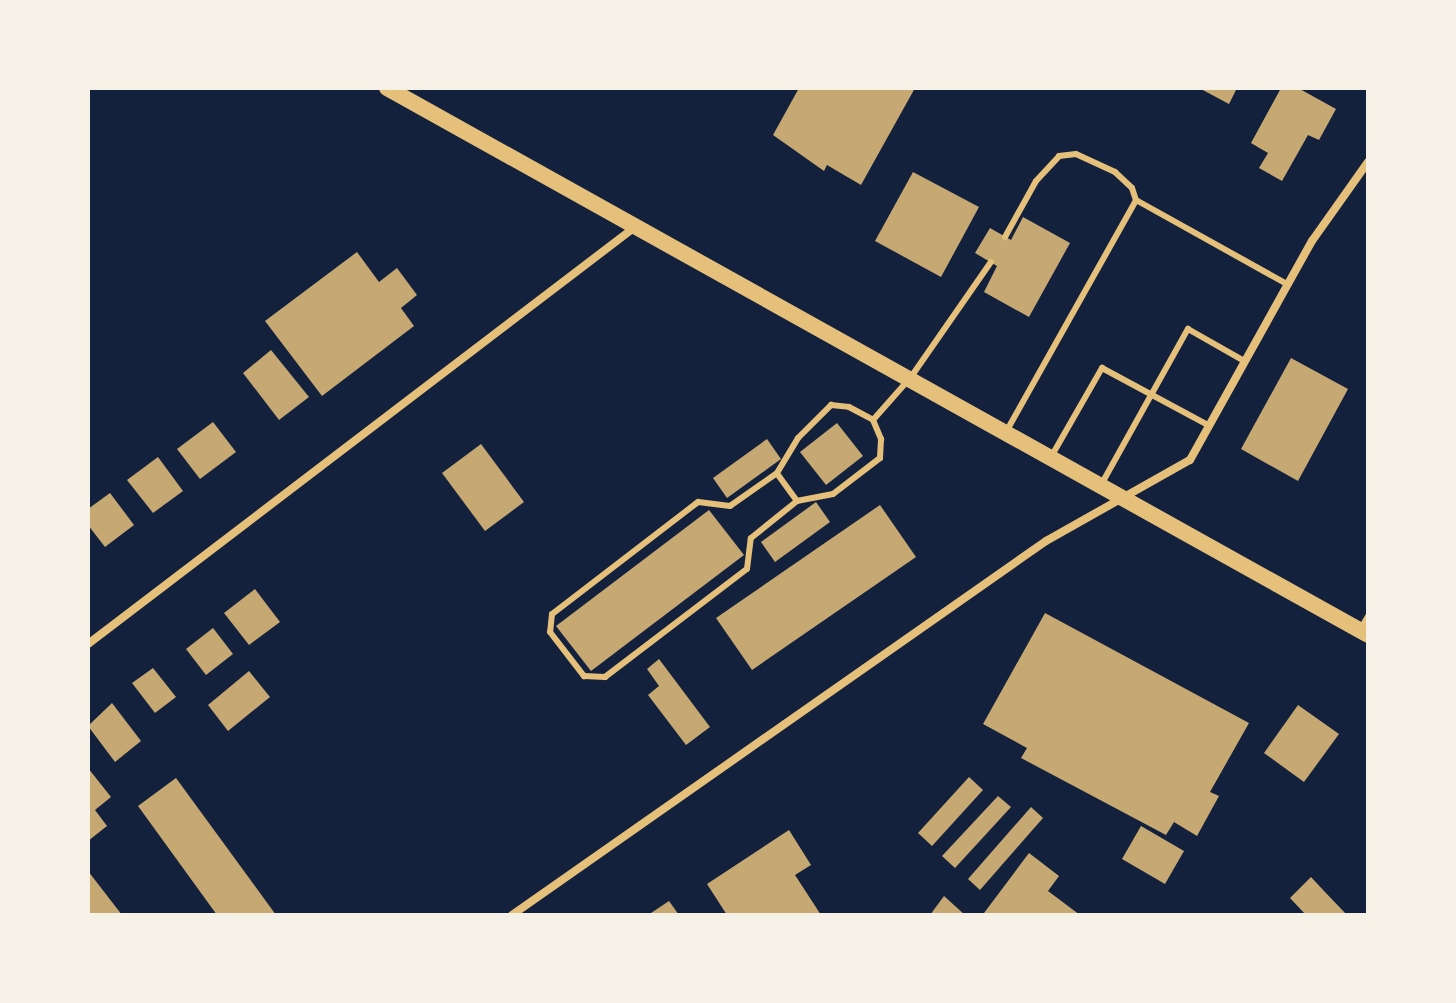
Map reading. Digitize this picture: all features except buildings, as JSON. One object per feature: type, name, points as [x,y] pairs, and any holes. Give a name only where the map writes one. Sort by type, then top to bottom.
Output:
[{"type":"main road","points":[[387,88],[1126,499],[1365,627]]},
{"type":"street","points":[[512,915],[1046,541],[1126,499],[1190,460],[1287,284],[1368,162]]},
{"type":"street","points":[[88,644],[637,226]]},
{"type":"lane","points":[[1005,237],[1048,163],[1059,156],[1076,154],[1104,166],[1132,188],[1136,200],[1287,284]]},
{"type":"lane","points":[[1006,432],[1136,200]]},
{"type":"lane","points":[[873,420],[911,377],[991,262]]},
{"type":"lane","points":[[1101,485],[1188,329],[1244,361]]},
{"type":"lane","points":[[1051,457],[1102,368],[1208,425]]},
{"type":"lane","points":[[831,405],[849,407],[873,420],[881,439],[880,458],[833,494],[797,501],[751,538],[747,569],[605,677],[584,676],[550,632],[552,614],[698,502],[730,506],[777,473],[798,438],[831,405]]},
{"type":"lane","points":[[777,473],[797,501]]}]
